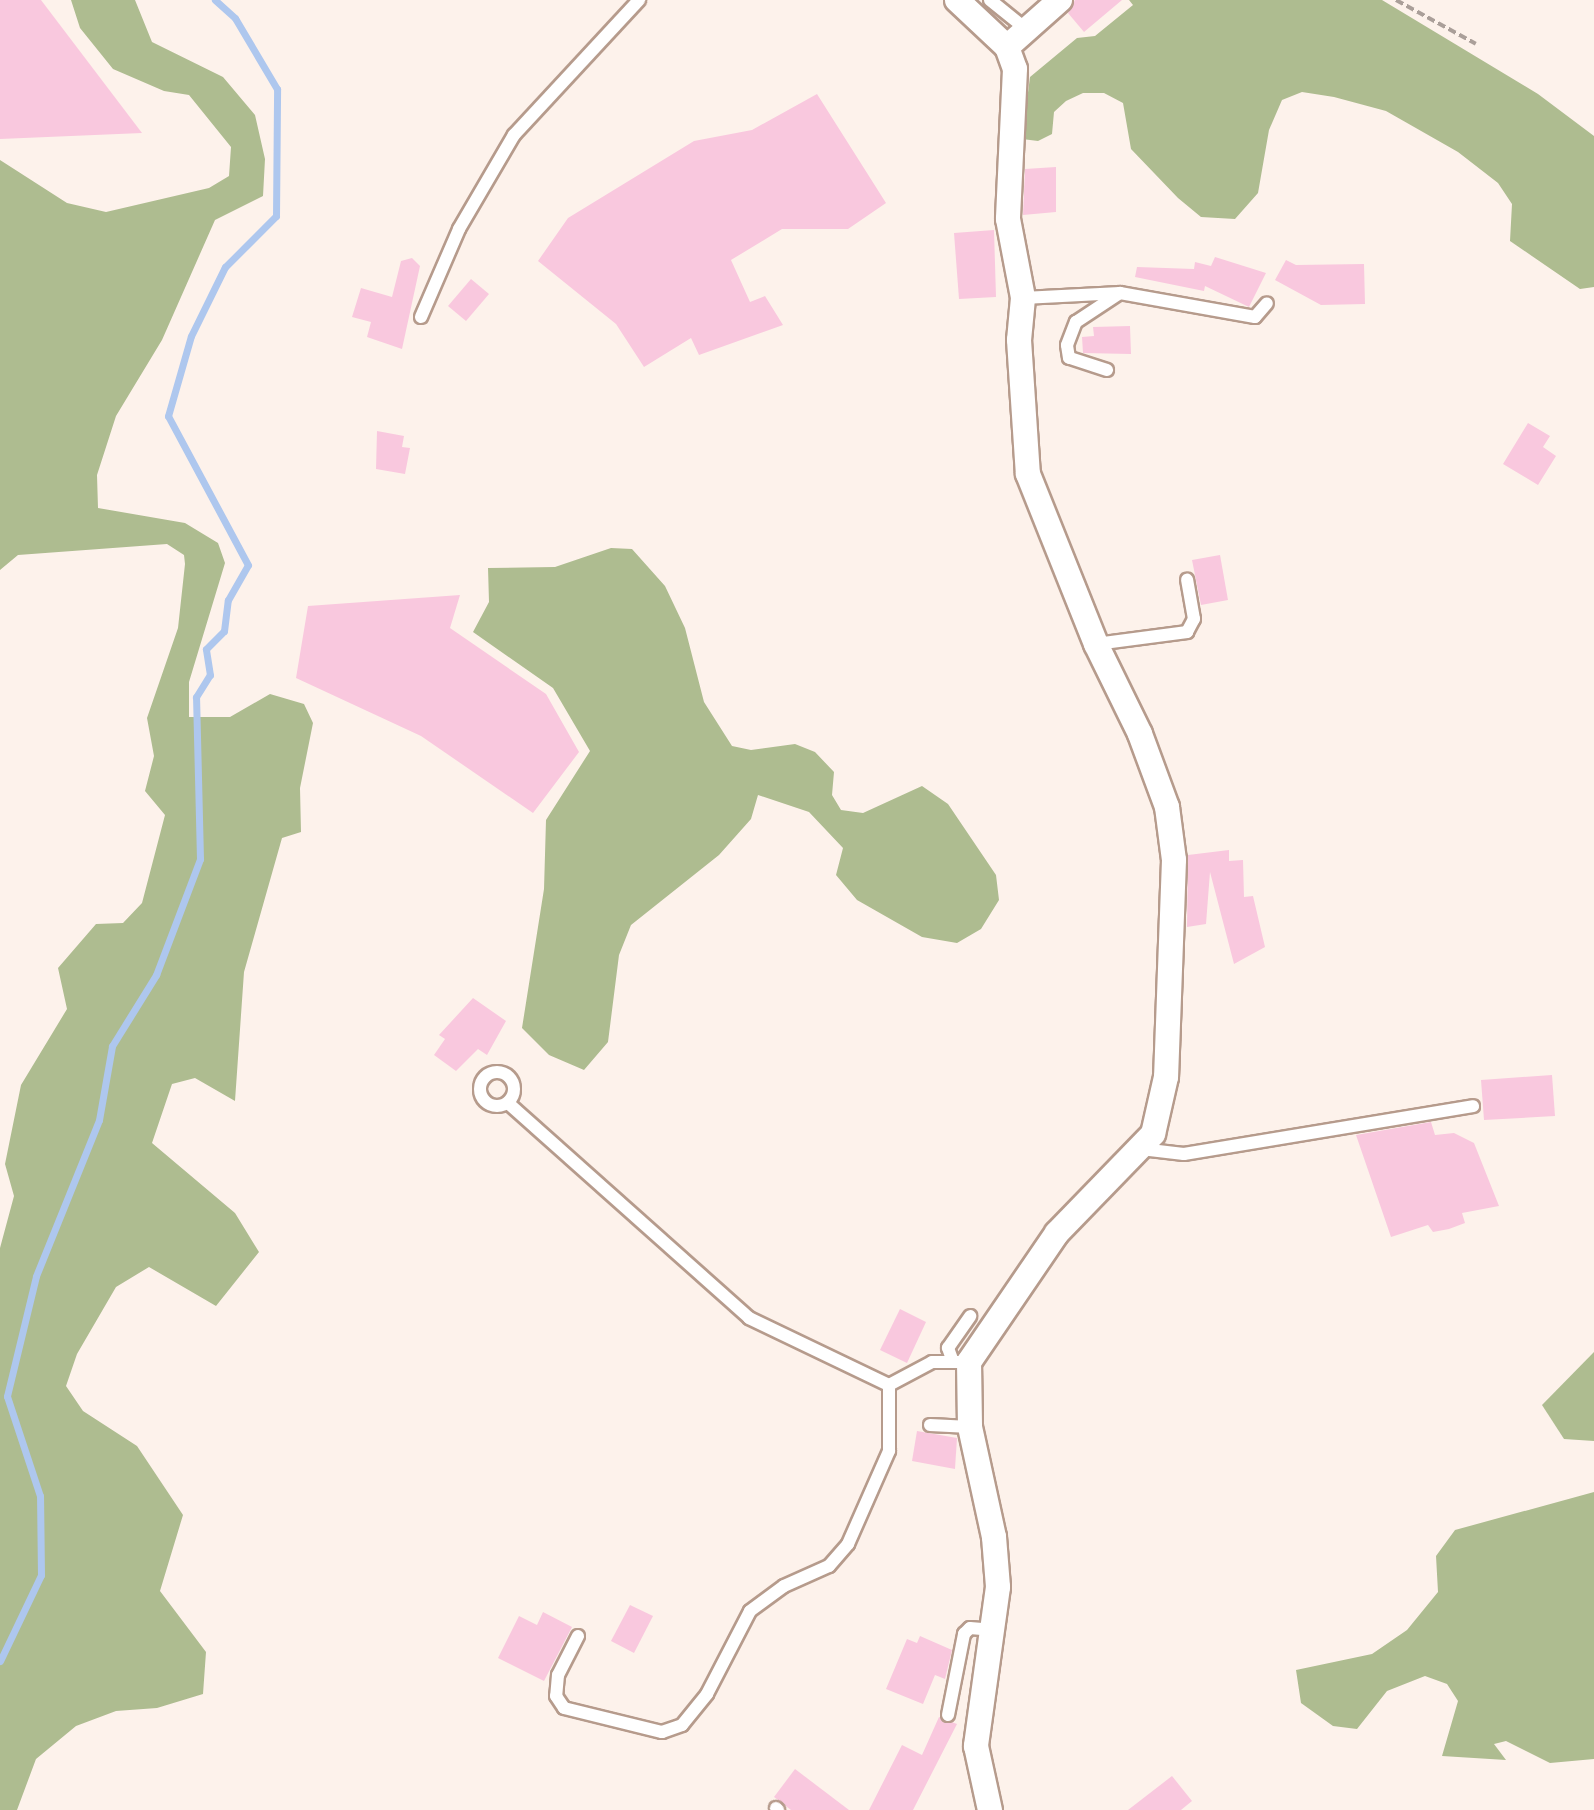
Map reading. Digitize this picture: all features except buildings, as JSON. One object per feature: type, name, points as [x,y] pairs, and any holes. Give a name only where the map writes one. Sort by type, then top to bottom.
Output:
[{"type":"street","points":[[957,0],[1007,47],[1015,69],[1008,219],[1023,298],[1019,340],[1028,474],[1096,644],[1129,709],[1167,807],[1174,860],[1166,1077],[1159,1116],[1141,1149],[1057,1233],[960,1361],[970,1427],[994,1537],[998,1587],[976,1746],[990,1810]]},
{"type":"street","points":[[1007,47],[1060,0]]},
{"type":"lane","points":[[421,317],[459,229],[514,135],[639,0]]},
{"type":"lane","points":[[990,0],[1026,29]]},
{"type":"lane","points":[[1023,298],[1120,293],[1255,317],[1267,303]]},
{"type":"lane","points":[[1107,370],[1069,358],[1067,345],[1076,322],[1120,293]]},
{"type":"lane","points":[[1096,644],[1187,632],[1194,619],[1187,580]]},
{"type":"lane","points":[[508,1103],[695,1276],[749,1318],[889,1385]]},
{"type":"lane","points":[[1141,1149],[1184,1154],[1473,1106]]},
{"type":"lane","points":[[960,1361],[948,1348],[970,1316]]},
{"type":"lane","points":[[889,1385],[932,1362],[960,1361]]},
{"type":"lane","points":[[578,1636],[558,1675],[556,1696],[564,1708],[662,1732],[682,1725],[707,1694],[750,1611],[784,1586],[829,1566],[848,1544],[889,1451],[889,1385]]},
{"type":"lane","points":[[930,1425],[970,1427]]},
{"type":"lane","points":[[948,1715],[964,1634],[970,1628],[991,1630]]},
{"type":"path","points":[[1396,0],[1476,44]]},
{"type":"green space","points":[[71,0],[135,0],[152,42],[223,77],[255,115],[265,159],[263,196],[215,220],[162,340],[116,416],[97,475],[98,508],[185,523],[218,543],[225,563],[189,682],[189,717],[230,717],[270,694],[304,704],[313,723],[300,788],[301,832],[282,838],[244,972],[235,1101],[195,1078],[172,1084],[152,1143],[235,1213],[259,1252],[216,1306],[149,1267],[116,1287],[77,1354],[66,1386],[83,1411],[137,1446],[183,1515],[160,1591],[206,1652],[203,1694],[157,1708],[116,1711],[76,1726],[36,1759],[17,1810],[0,1810],[0,1248],[14,1196],[5,1164],[21,1085],[67,1009],[58,968],[96,924],[123,923],[142,903],[165,815],[145,791],[154,756],[147,718],[178,628],[185,564],[184,555],[167,544],[18,555],[0,570],[0,160],[67,203],[106,212],[209,188],[229,176],[231,147],[189,95],[164,91],[113,69],[80,28]]},
{"type":"green space","points":[[1129,0],[1382,0],[1538,94],[1594,136],[1594,287],[1580,289],[1510,241],[1512,204],[1498,183],[1458,152],[1386,111],[1334,97],[1302,92],[1282,100],[1269,130],[1258,193],[1235,219],[1201,217],[1178,198],[1131,149],[1123,103],[1104,93],[1083,93],[1066,101],[1054,112],[1052,134],[1038,141],[1022,139],[1030,77],[1077,38],[1095,36],[1133,5]]},
{"type":"green space","points":[[611,548],[632,549],[665,586],[685,628],[704,702],[732,746],[751,750],[795,744],[815,752],[834,772],[832,795],[841,810],[863,813],[922,786],[948,804],[996,875],[999,900],[981,929],[957,943],[922,937],[857,900],[836,875],[843,848],[809,812],[758,795],[751,819],[719,855],[631,925],[619,955],[608,1042],[584,1070],[549,1055],[522,1028],[544,889],[546,820],[590,751],[553,688],[473,632],[489,602],[488,568],[555,567]]},
{"type":"green space","points":[[1594,1352],[1594,1441],[1564,1439],[1542,1405]]},
{"type":"green space","points":[[1594,1492],[1594,1759],[1550,1763],[1506,1741],[1494,1744],[1506,1760],[1442,1756],[1458,1701],[1447,1684],[1425,1676],[1387,1691],[1357,1729],[1333,1726],[1301,1703],[1296,1670],[1372,1654],[1407,1630],[1438,1592],[1436,1556],[1455,1530]]},
{"type":"waterway","points":[[0,1661],[41,1575],[40,1496],[7,1396],[36,1276],[99,1120],[112,1046],[156,975],[200,859],[196,697],[210,675],[206,649],[224,631],[228,600],[248,565],[168,416],[191,336],[225,267],[276,216],[277,89],[235,18],[215,0]]}]
